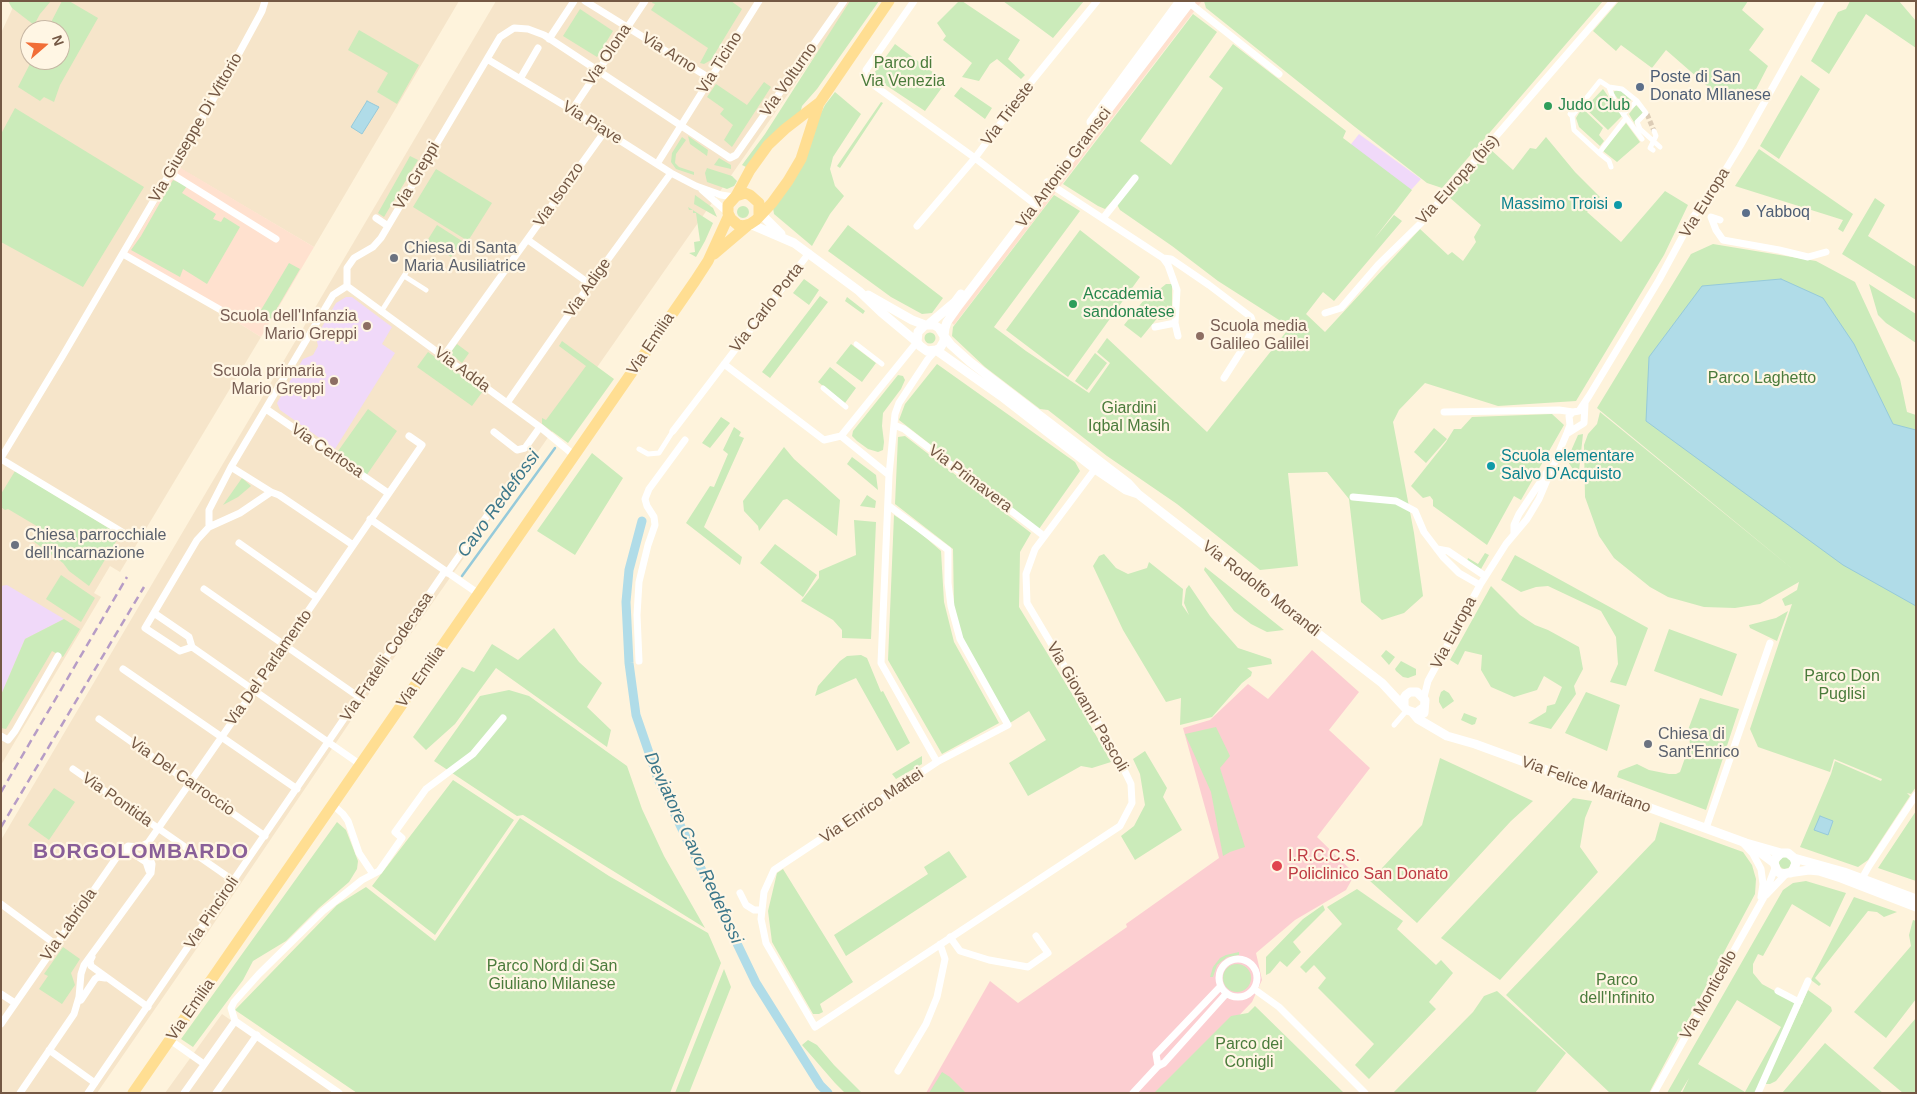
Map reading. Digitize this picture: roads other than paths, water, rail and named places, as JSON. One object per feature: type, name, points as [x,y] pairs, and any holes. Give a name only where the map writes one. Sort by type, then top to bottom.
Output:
[{"type":"main road","points":[[820,102],[785,129],[768,146],[750,170],[728,205],[728,214],[738,225],[748,225],[781,192],[801,159],[820,102],[890,1]]},
{"type":"main road","points":[[735,196],[745,193],[756,198],[760,213]]},
{"type":"main road","name":"Via Emilia","points":[[134,1093],[708,261],[728,214]]},
{"type":"main road","name":"Via Emilia","points":[[708,261],[748,225]]},
{"type":"street","name":"Via Giuseppe Di Vittorio","points":[[1,459],[225,79],[262,11],[265,1]]},
{"type":"street","points":[[549,38],[574,1]]},
{"type":"street","name":"Via Arno","points":[[585,1],[711,79]]},
{"type":"street","name":"Via Olona","points":[[572,110],[645,1]]},
{"type":"street","name":"Via Ticino","points":[[657,164],[759,1]]},
{"type":"street","name":"Via Volturno","points":[[733,158],[844,1]]},
{"type":"street","points":[[914,1],[866,70],[868,81],[1034,203]]},
{"type":"street","name":"Via Trieste","points":[[917,226],[975,158],[1028,86],[1097,1]]},
{"type":"street","name":"Via Antonio Gramsci","points":[[1049,183],[1180,1]]},
{"type":"street","name":"Via Europa (bis)","points":[[1325,313],[1341,308],[1378,265],[1420,223],[1613,1]]},
{"type":"street","name":"Via Europa","points":[[1424,696],[1428,681],[1485,576],[1514,534],[1514,525],[1519,514],[1554,461],[1568,434],[1571,425],[1569,416],[1579,413],[1660,280],[1693,217],[1712,192],[1740,146],[1821,1]]},
{"type":"street","name":"Via Antonio Gramsci","points":[[944,336],[947,322],[959,305],[1049,183],[1189,2],[1279,74]]},
{"type":"street","name":"Via Greppi","points":[[348,286],[347,268],[354,258],[373,247],[388,226],[500,36],[514,28],[528,29],[549,38],[682,125],[727,157],[733,158]]},
{"type":"street","points":[[520,79],[538,48]]},
{"type":"street","name":"Via Piave","points":[[487,59],[671,173],[696,186],[721,195],[735,196]]},
{"type":"street","points":[[1611,167],[1609,160],[1574,130],[1571,115],[1600,81],[1609,87],[1622,89],[1637,101],[1646,114],[1637,122],[1640,129],[1660,147]]},
{"type":"street","points":[[1609,87],[1615,103],[1642,139]]},
{"type":"street","points":[[1599,152],[1637,101]]},
{"type":"street","name":"Via Isonzo","points":[[443,357],[605,131]]},
{"type":"street","points":[[1654,131],[1656,136],[1650,148],[1654,150]]},
{"type":"street","points":[[170,173],[276,239]]},
{"type":"street","name":"Via Adige","points":[[506,404],[671,173]]},
{"type":"street","points":[[1104,218],[1135,178]]},
{"type":"street","points":[[1049,183],[1163,258],[1168,265],[1177,290],[1175,323],[1178,336]]},
{"type":"street","name":"Via Piave","points":[[696,186],[728,214]]},
{"type":"street","name":"Via Antonio Gramsci","points":[[927,325],[954,302],[1034,203]]},
{"type":"street","points":[[760,213],[788,239],[858,291],[918,342],[920,346],[927,351],[936,350],[942,344],[944,336],[939,328],[912,320],[858,291]]},
{"type":"street","points":[[376,218],[388,226]]},
{"type":"street","points":[[1720,220],[1711,218],[1723,240],[1808,257],[1826,252]]},
{"type":"street","points":[[748,225],[788,239]]},
{"type":"street","points":[[528,240],[590,284]]},
{"type":"street","points":[[123,254],[233,317]]},
{"type":"street","name":"Via Carlo Porta","points":[[673,432],[809,254]]},
{"type":"street","points":[[1163,258],[1170,259],[1209,285],[1251,317],[1254,326],[1245,345],[1224,378]]},
{"type":"street","points":[[381,312],[414,260]]},
{"type":"street","points":[[404,276],[426,290]]},
{"type":"street","points":[[209,527],[209,510],[231,467],[332,295],[348,286]]},
{"type":"street","name":"Via Adda","points":[[348,286],[506,404],[540,427],[575,456]]},
{"type":"street","points":[[1155,327],[1175,323]]},
{"type":"street","points":[[724,364],[824,440],[841,436],[918,342],[918,332],[927,325]]},
{"type":"street","name":"Via Rodolfo Morandi","points":[[944,336],[970,362],[1383,685],[1408,710]]},
{"type":"street","points":[[856,344],[882,364]]},
{"type":"street","name":"Via Rodolfo Morandi","points":[[936,350],[1126,490],[1135,491]]},
{"type":"street","name":"Via Enrico Mattei","points":[[815,1027],[766,943],[761,919],[764,892],[774,870],[937,762],[881,663],[889,475],[895,414],[899,403],[936,350]]},
{"type":"street","points":[[822,388],[846,407]]},
{"type":"street","name":"Via Rodolfo Morandi","points":[[1021,401],[1026,410],[1092,461],[1095,468]]},
{"type":"street","name":"Via Certosa","points":[[266,409],[388,493]]},
{"type":"street","points":[[1444,412],[1559,410],[1579,413]]},
{"type":"street","points":[[1559,410],[1571,425]]},
{"type":"street","name":"Via Europa","points":[[1571,425],[1582,426],[1585,422],[1579,413]]},
{"type":"street","name":"Via Primavera","points":[[894,425],[904,429],[1044,536]]},
{"type":"street","points":[[494,432],[517,450],[525,448],[540,427]]},
{"type":"street","points":[[639,449],[648,454],[659,453],[673,432]]},
{"type":"street","name":"Via Del Parlamento","points":[[148,843],[422,445],[410,436]]},
{"type":"street","points":[[841,436],[889,475]]},
{"type":"street","points":[[639,662],[637,615],[639,582],[655,525],[654,517],[645,502],[649,489],[685,440]]},
{"type":"street","points":[[877,466],[891,457]]},
{"type":"street","points":[[1,459],[127,535]]},
{"type":"street","points":[[231,467],[279,495],[353,545]]},
{"type":"street","name":"Via Giovanni Pascoli","points":[[815,1027],[1120,826],[1132,802],[1131,784],[1122,764],[1027,603],[1026,574],[1035,549],[1095,468]]},
{"type":"street","points":[[192,648],[180,651],[145,628],[197,540],[209,527],[240,513],[271,492]]},
{"type":"street","name":"Via Europa","points":[[1353,497],[1396,501],[1415,510],[1424,532],[1436,548],[1459,573],[1480,585]]},
{"type":"street","points":[[889,506],[948,550],[950,598],[960,639],[1008,725],[937,762]]},
{"type":"street","name":"Via Fratelli Codecasa","points":[[328,743],[488,513]]},
{"type":"street","points":[[370,520],[478,594]]},
{"type":"street","points":[[239,543],[317,598]]},
{"type":"street","points":[[1436,548],[1448,551],[1485,576]]},
{"type":"street","points":[[204,589],[359,697]]},
{"type":"street","points":[[154,613],[189,637],[192,648],[361,765]]},
{"type":"street","points":[[1706,828],[1770,643]]},
{"type":"street","points":[[1,736],[8,740],[58,656]]},
{"type":"street","points":[[123,669],[297,789]]},
{"type":"street","name":"Via Europa","points":[[1410,693],[1428,681]]},
{"type":"street","name":"Via Rodolfo Morandi","points":[[1383,685],[1410,693]]},
{"type":"street","points":[[1408,710],[1404,698],[1410,693],[1421,694],[1424,696],[1424,715],[1429,724]]},
{"type":"street","points":[[1408,710],[1420,712],[1424,707]]},
{"type":"street","points":[[1394,725],[1408,710]]},
{"type":"street","name":"Via Felice Maritano","points":[[1408,710],[1418,719],[1447,736],[1475,744],[1742,842],[1781,853]]},
{"type":"street","points":[[339,1093],[234,1021],[231,1008],[259,974],[323,911],[362,880],[378,870],[402,838],[395,832],[426,789],[473,754],[503,718]]},
{"type":"street","name":"Via Del Carroccio","points":[[99,720],[265,836]]},
{"type":"street","name":"Via Pinciroli","points":[[88,1093],[328,743]]},
{"type":"street","name":"Via Pontida","points":[[73,769],[234,881]]},
{"type":"street","points":[[1861,882],[1916,795]]},
{"type":"street","points":[[333,805],[348,821],[360,853],[373,874]]},
{"type":"street","points":[[1742,842],[1753,854],[1763,876],[1761,896],[1750,922]]},
{"type":"street","name":"Via Felice Maritano","points":[[1742,842],[1774,865]]},
{"type":"street","points":[[118,856],[128,846],[140,847],[148,843]]},
{"type":"street","points":[[78,1005],[82,970],[152,868],[147,851],[148,843]]},
{"type":"street","points":[[118,856],[128,851],[146,862],[149,868],[146,879]]},
{"type":"street","points":[[1916,899],[1794,858],[1788,853],[1777,855],[1774,865],[1781,874],[1814,870],[1861,882],[1916,907]]},
{"type":"street","name":"Via Labriola","points":[[1,1024],[118,856]]},
{"type":"street","points":[[1788,873],[1794,868],[1796,863],[1794,858]]},
{"type":"street","name":"Via Monticello","points":[[1654,1093],[1764,897],[1774,865]]},
{"type":"street","name":"Via Monticello","points":[[1764,897],[1788,873]]},
{"type":"street","points":[[740,892],[746,905],[754,910],[762,910]]},
{"type":"street","points":[[1,904],[56,944]]},
{"type":"street","points":[[950,937],[960,951],[989,960],[1028,967],[1048,953],[1036,936]]},
{"type":"street","points":[[898,1071],[926,1024],[936,997],[945,959],[940,944]]},
{"type":"street","points":[[93,954],[90,964],[106,978],[148,1007]]},
{"type":"street","points":[[1240,959],[1249,962],[1255,970],[1257,978],[1254,989],[1247,996],[1241,998],[1231,997],[1226,994],[1220,987],[1219,976],[1222,967],[1228,961],[1240,959]]},
{"type":"street","points":[[20,1093],[74,1014],[95,979],[98,977],[106,978]]},
{"type":"street","points":[[1758,1093],[1808,981]]},
{"type":"street","points":[[1158,1066],[1156,1054],[1220,987]]},
{"type":"street","points":[[1254,989],[1279,1007],[1365,1093]]},
{"type":"street","points":[[1778,991],[1799,1002]]},
{"type":"street","points":[[1,994],[15,1003]]},
{"type":"street","points":[[1133,1093],[1158,1066],[1164,1063],[1226,994]]},
{"type":"street","points":[[184,1093],[234,1021]]},
{"type":"street","points":[[216,1093],[257,1035]]},
{"type":"street","points":[[170,1040],[204,1064]]},
{"type":"street","points":[[49,1050],[95,1083]]},
{"type":"water","points":[[367,101],[379,107],[362,134],[351,127]]},
{"type":"water","name":"Parco Laghetto","points":[[1781,279],[1823,298],[1854,344],[1893,424],[1916,430],[1916,606],[1843,565],[1646,421],[1649,357],[1702,286]]},
{"type":"water","points":[[1820,816],[1833,821],[1828,835],[1814,830]]},
{"type":"waterway","name":"Cavo Redefossi","points":[[462,576],[555,448]]},
{"type":"waterway","name":"Deviatore Cavo Redefossi","points":[[642,521],[629,570],[626,602],[629,663],[636,715],[658,779],[756,983],[820,1085],[828,1093]]},
{"type":"tunnel","points":[[1647,114],[1654,131]]},
{"type":"railway","points":[[1,792],[127,577]]},
{"type":"railway","points":[[1,827],[144,587]]},
{"type":"place","name":"Poste di San Donato MIlanese","points":[[1640,87]]},
{"type":"place","name":"Judo Club","points":[[1548,106]]},
{"type":"place","name":"Massimo Troisi","points":[[1618,205]]},
{"type":"place","name":"Yabboq","points":[[1746,213]]},
{"type":"place","name":"Chiesa di Santa Maria Ausiliatrice","points":[[394,258]]},
{"type":"place","name":"Accademia sandonatese","points":[[1073,304]]},
{"type":"place","name":"Scuola dell'Infanzia Mario Greppi","points":[[367,326]]},
{"type":"place","name":"Scuola media Galileo Galilei","points":[[1200,336]]},
{"type":"place","name":"Scuola primaria Mario Greppi","points":[[334,381]]},
{"type":"place","name":"Scuola elementare Salvo D'Acquisto","points":[[1491,466]]},
{"type":"place","name":"Chiesa parrocchiale dell'Incarnazione","points":[[15,545]]},
{"type":"place","name":"Chiesa di Sant'Enrico","points":[[1648,744]]},
{"type":"place","name":"I.R.C.C.S. Policlinico San Donato","points":[[1277,866]]},
{"type":"district","name":"BORGOLOMBARDO","points":[[141,852]]},
{"type":"park label","name":"Parco di Via Venezia","points":[[903,73]]},
{"type":"park label","name":"Giardini Iqbal Masih","points":[[1129,418]]},
{"type":"park label","name":"Parco Don Puglisi","points":[[1842,686]]},
{"type":"park label","name":"Parco Nord di San Giuliano Milanese","points":[[552,976]]},
{"type":"park label","name":"Parco dell'Infinito","points":[[1617,990]]},
{"type":"park label","name":"Parco dei Conigli","points":[[1249,1054]]}]
